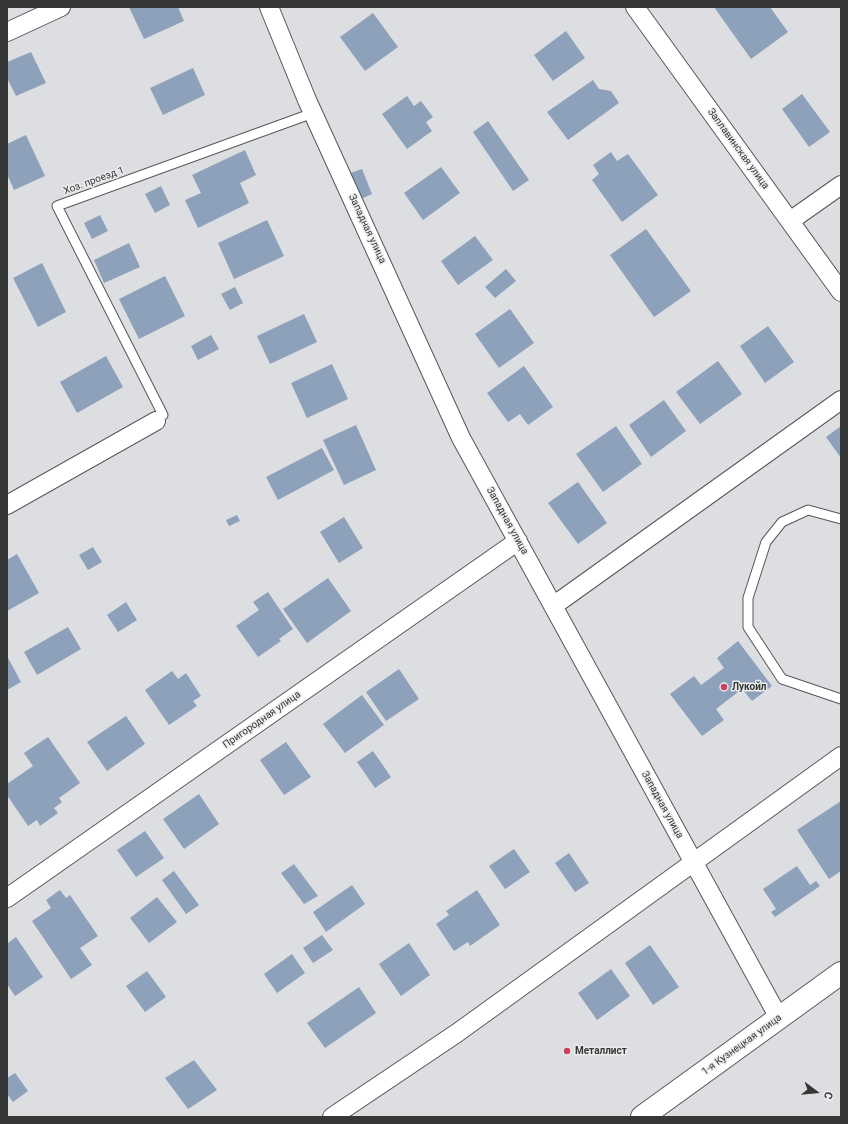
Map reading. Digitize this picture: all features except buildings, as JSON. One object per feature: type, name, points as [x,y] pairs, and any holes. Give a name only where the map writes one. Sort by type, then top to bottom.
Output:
[{"type":"main road","name":"1-я Кузнецкая улица","points":[[642,1117],[841,973]]},
{"type":"street","points":[[7,32],[61,7]]},
{"type":"street","name":"Западная улица","points":[[269,7],[313,113],[461,438],[779,1018]]},
{"type":"street","name":"Заплавинская улица","points":[[635,7],[841,292]]},
{"type":"street","points":[[790,221],[841,184]]},
{"type":"street","points":[[553,606],[841,400]]},
{"type":"street","points":[[7,505],[159,418]]},
{"type":"street","name":"Пригородная улица","points":[[7,898],[518,542]]},
{"type":"street","points":[[332,1117],[456,1033],[841,756]]},
{"type":"lane","name":"Хоз. проезд 1","points":[[159,418],[57,206],[313,113]]},
{"type":"lane","points":[[841,518],[808,510],[782,522],[766,542],[748,598],[748,627],[782,679],[841,699]]},
{"type":"place","name":"Лукойл","points":[[724,687]]},
{"type":"place","name":"Металлист","points":[[567,1051]]}]
